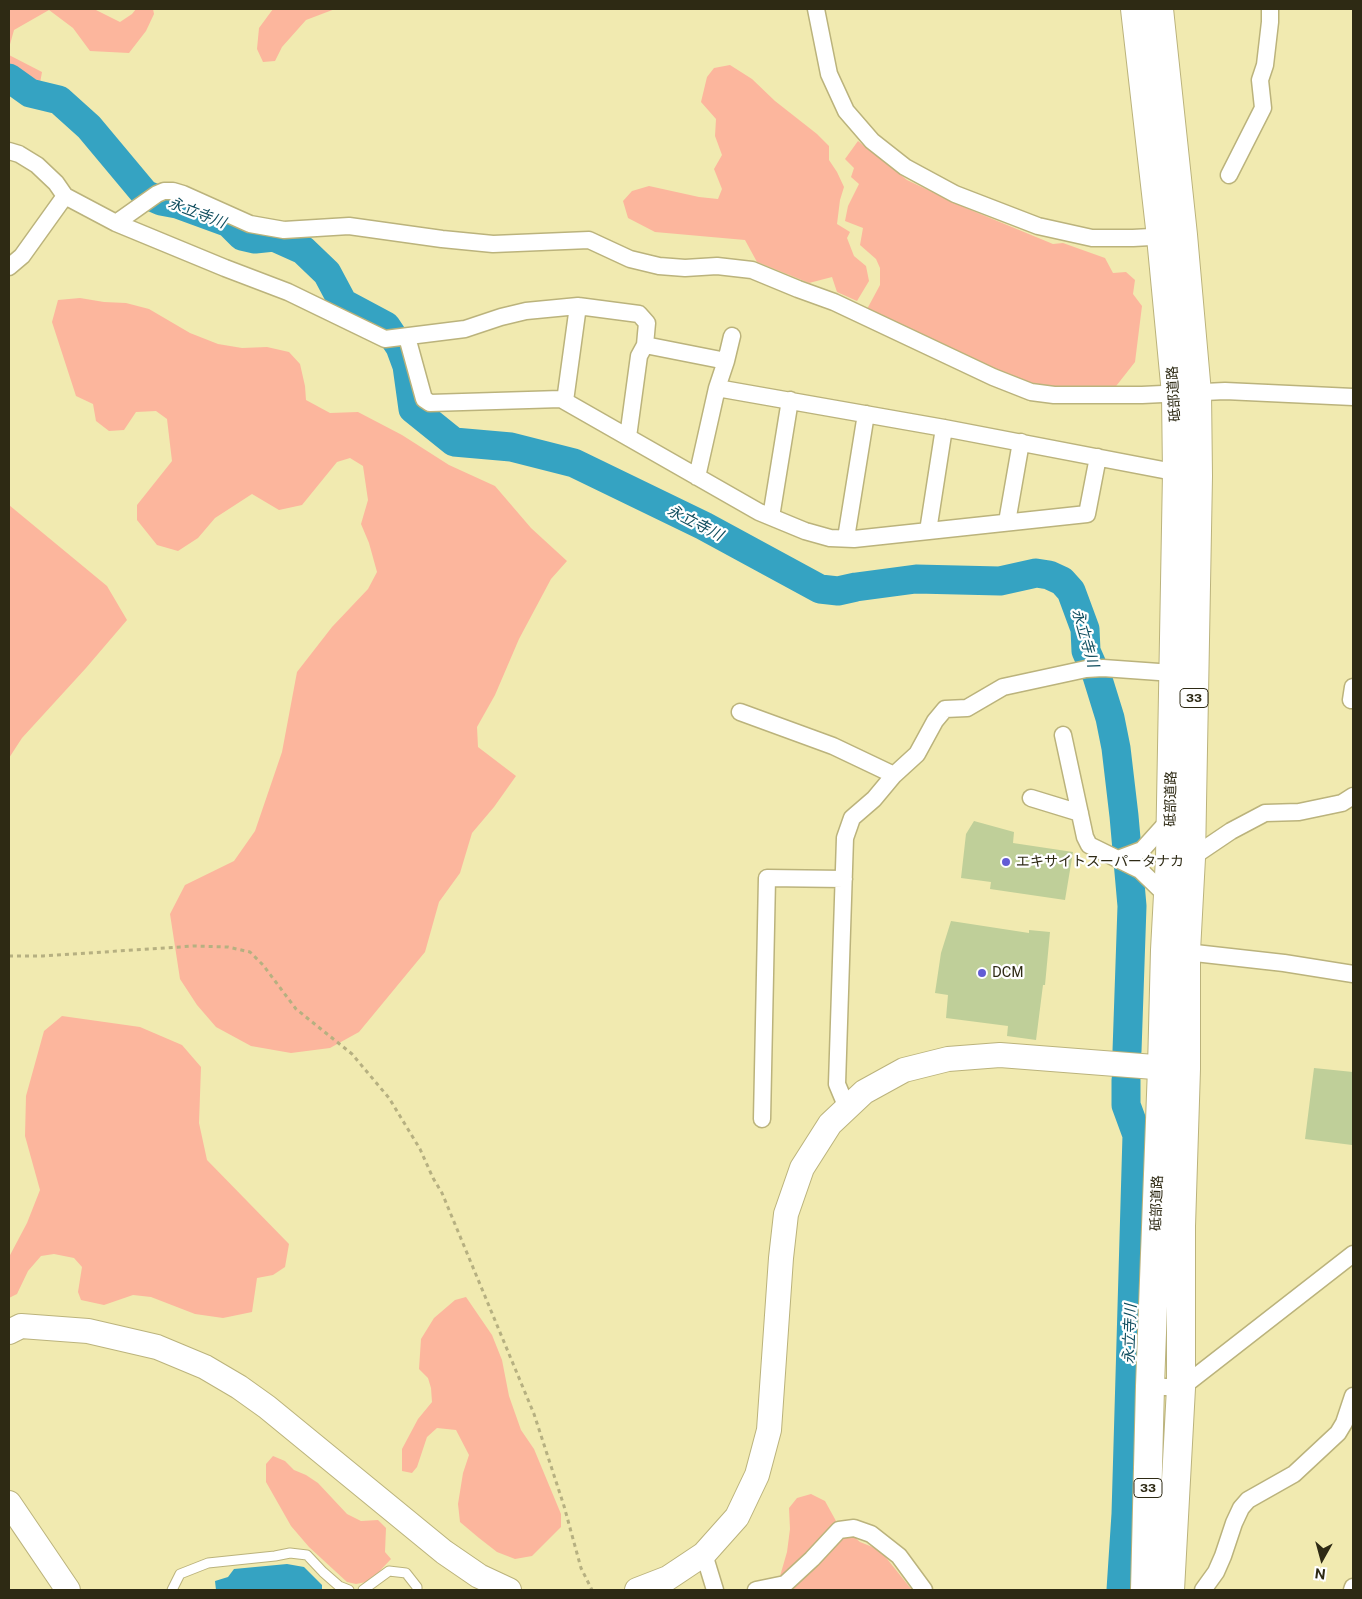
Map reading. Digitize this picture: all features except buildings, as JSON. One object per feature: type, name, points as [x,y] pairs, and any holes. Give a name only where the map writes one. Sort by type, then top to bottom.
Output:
[{"type":"highway","name":"砥部道路","points":[[1135,9],[1172,236]]},
{"type":"highway","name":"砥部道路","points":[[1159,9],[1172,236],[1186,394],[1187,475],[1180,858],[1175,950],[1174,1069],[1181,1226],[1181,1388],[1170,1590]]},
{"type":"highway","name":"砥部道路","points":[[1175,950],[1168,897],[1180,858],[1170,819],[1173,673],[1187,475]]},
{"type":"highway","name":"砥部道路","points":[[1145,1590],[1150,1386],[1174,1069]]},
{"type":"street","points":[[816,9],[829,74],[846,111],[872,141],[904,167],[955,194],[1038,226],[1092,238],[1172,236]]},
{"type":"street","points":[[1229,175],[1263,108],[1260,80],[1265,65],[1270,9]]},
{"type":"street","points":[[9,151],[19,154],[37,165],[56,183],[65,196],[116,223],[398,338],[465,329],[526,311],[578,306],[639,314],[647,323],[645,345],[639,356],[628,437]]},
{"type":"street","points":[[116,223],[157,194],[164,191],[173,191],[250,224],[284,230],[349,226],[442,240],[493,244],[589,240],[630,259],[659,266],[685,268],[717,266],[752,270],[798,290],[834,302],[993,377],[1031,392],[1054,395],[1186,394],[1225,391],[1353,397]]},
{"type":"street","points":[[9,267],[22,256],[65,196]]},
{"type":"street","points":[[565,401],[578,306]]},
{"type":"street","points":[[697,477],[717,388],[732,336]]},
{"type":"street","points":[[398,338],[424,400],[430,403],[561,399],[759,512],[805,531],[830,538],[928,531],[1087,514],[1098,457]]},
{"type":"street","points":[[645,345],[726,361]]},
{"type":"street","points":[[717,388],[1020,442],[1187,475]]},
{"type":"street","points":[[771,517],[790,400]]},
{"type":"street","points":[[846,538],[866,414]]},
{"type":"street","points":[[928,531],[944,428]]},
{"type":"street","points":[[1007,522],[1020,442]]},
{"type":"street","points":[[847,1108],[837,1084],[845,838],[852,818],[874,799],[894,775],[918,754],[935,721],[944,709],[967,708],[1003,687],[1086,669],[1104,668],[1173,673]]},
{"type":"street","points":[[1353,687],[1351,700],[1353,700]]},
{"type":"street","points":[[740,712],[833,746],[894,775]]},
{"type":"street","points":[[1063,735],[1089,844],[1140,870],[1168,897]]},
{"type":"street","points":[[1180,858],[1265,814],[1299,812],[1342,803],[1353,796]]},
{"type":"street","points":[[1031,798],[1080,812]]},
{"type":"street","points":[[1118,859],[1142,850],[1170,819]]},
{"type":"street","points":[[762,1120],[767,878],[844,879]]},
{"type":"street","points":[[1175,950],[1284,963],[1353,974]]},
{"type":"street","points":[[637,1590],[668,1578],[704,1554],[737,1517],[758,1476],[769,1430],[781,1258],[786,1214],[802,1168],[830,1124],[864,1092],[904,1070],[948,1060],[1000,1055],[1174,1069]]},
{"type":"street","points":[[1150,1386],[1181,1388],[1353,1254]]},
{"type":"street","points":[[13,1327],[88,1331],[157,1348],[205,1367],[239,1387],[267,1407],[444,1552],[479,1576],[509,1590]]},
{"type":"street","points":[[1203,1590],[1216,1572],[1240,1508],[1248,1500],[1294,1474],[1338,1433],[1344,1423],[1353,1396]]},
{"type":"street","points":[[9,1503],[68,1590]]},
{"type":"street","points":[[756,1590],[785,1584],[839,1530],[854,1528],[871,1534],[899,1556],[924,1590]]},
{"type":"street","points":[[704,1554],[716,1590]]},
{"type":"lane","points":[[172,1590],[180,1574],[208,1563],[290,1553],[307,1554],[339,1586],[349,1590]]},
{"type":"lane","points":[[363,1590],[389,1571],[406,1573],[417,1587],[417,1590]]},
{"type":"path","points":[[9,956],[43,956],[194,946],[228,947],[250,952],[264,965],[296,1008],[352,1054],[389,1098],[420,1149],[442,1193],[537,1422],[564,1506],[581,1568],[592,1590]]},
{"type":"shaded area","points":[[9,9],[94,9],[120,22],[136,9],[153,9],[154,14],[146,31],[129,53],[90,51],[73,28],[49,10],[14,30],[9,48]]},
{"type":"shaded area","points":[[273,9],[335,9],[306,20],[282,47],[275,61],[263,62],[257,49],[259,28]]},
{"type":"shaded area","points":[[9,55],[42,72],[40,83],[25,82],[9,73]]},
{"type":"shaded area","points":[[730,65],[752,79],[829,146],[829,160],[844,187],[840,200],[837,224],[850,232],[847,238],[854,256],[866,266],[869,281],[857,301],[837,292],[832,277],[809,283],[757,262],[745,240],[655,232],[628,218],[623,201],[632,191],[649,186],[699,197],[718,199],[722,189],[714,169],[722,155],[715,136],[716,119],[701,102],[707,77],[714,68]]},
{"type":"shaded area","points":[[858,141],[907,180],[966,208],[1053,244],[1063,243],[1105,258],[1113,273],[1126,272],[1135,280],[1133,294],[1142,306],[1135,362],[1113,390],[1034,387],[866,311],[880,285],[880,268],[876,259],[860,245],[863,228],[845,221],[848,206],[859,184],[851,177],[854,168],[845,159]]},
{"type":"shaded area","points":[[80,298],[126,303],[149,309],[190,333],[218,344],[242,348],[267,347],[289,352],[300,364],[306,400],[330,413],[358,412],[402,435],[449,465],[495,486],[531,528],[567,561],[551,579],[519,639],[495,695],[477,727],[478,747],[516,776],[494,807],[472,833],[460,873],[439,902],[425,952],[359,1032],[330,1048],[291,1053],[251,1046],[216,1027],[197,1005],[180,979],[170,914],[185,885],[234,861],[255,831],[282,752],[297,672],[332,627],[368,589],[377,572],[369,543],[361,524],[368,500],[363,466],[350,458],[337,462],[302,505],[279,510],[252,494],[215,518],[198,538],[178,551],[157,545],[137,520],[137,505],[172,461],[167,419],[156,411],[136,412],[124,430],[109,431],[96,421],[93,404],[76,396],[52,322],[58,300]]},
{"type":"shaded area","points":[[9,505],[107,586],[127,620],[22,738],[9,758]]},
{"type":"shaded area","points":[[62,1016],[140,1027],[182,1045],[201,1067],[199,1123],[207,1160],[289,1244],[285,1267],[273,1275],[257,1278],[252,1312],[223,1318],[195,1314],[151,1297],[133,1295],[104,1305],[81,1300],[78,1292],[82,1267],[74,1258],[54,1254],[41,1256],[28,1271],[17,1294],[9,1298],[9,1257],[27,1223],[40,1190],[25,1136],[26,1096],[44,1031]]},
{"type":"shaded area","points":[[466,1297],[492,1335],[502,1360],[509,1396],[521,1430],[534,1449],[561,1514],[561,1527],[532,1556],[515,1559],[497,1552],[460,1522],[458,1504],[463,1473],[469,1455],[456,1430],[437,1428],[427,1437],[417,1467],[412,1473],[402,1471],[402,1449],[418,1419],[432,1402],[428,1378],[419,1369],[421,1339],[434,1318],[455,1300]]},
{"type":"shaded area","points":[[273,1456],[285,1461],[294,1470],[318,1483],[347,1514],[361,1521],[378,1520],[386,1528],[385,1552],[391,1559],[375,1576],[366,1582],[356,1584],[347,1582],[309,1547],[291,1526],[266,1482],[266,1464]]},
{"type":"shaded area","points":[[811,1494],[825,1501],[836,1521],[860,1542],[880,1550],[912,1590],[776,1590],[787,1552],[790,1529],[789,1508],[797,1498]]},
{"type":"water","points":[[287,1564],[304,1567],[322,1585],[322,1590],[216,1590],[215,1581],[228,1577],[234,1569]]},
{"type":"waterway","name":"永立寺川","points":[[9,78],[30,93],[59,100],[89,127],[145,194],[229,223],[242,236],[255,239],[274,237],[303,250],[327,273],[343,303],[386,326],[400,347],[407,366],[413,409],[454,442],[511,447],[574,463],[704,526],[820,589],[838,591],[916,579],[1000,581],[1036,573],[1049,575],[1062,581],[1071,591],[1085,629],[1086,651],[1097,676],[1110,718],[1116,748],[1132,906],[1127,1051]]},
{"type":"waterway","name":"永立寺川","points":[[1121,1590],[1126,1514],[1137,1135],[1126,1105],[1126,1080]]},
{"type":"place","name":"エキサイトスーパータナカ","points":[[1006,862]]},
{"type":"place","name":"DCM","points":[[982,973]]}]
